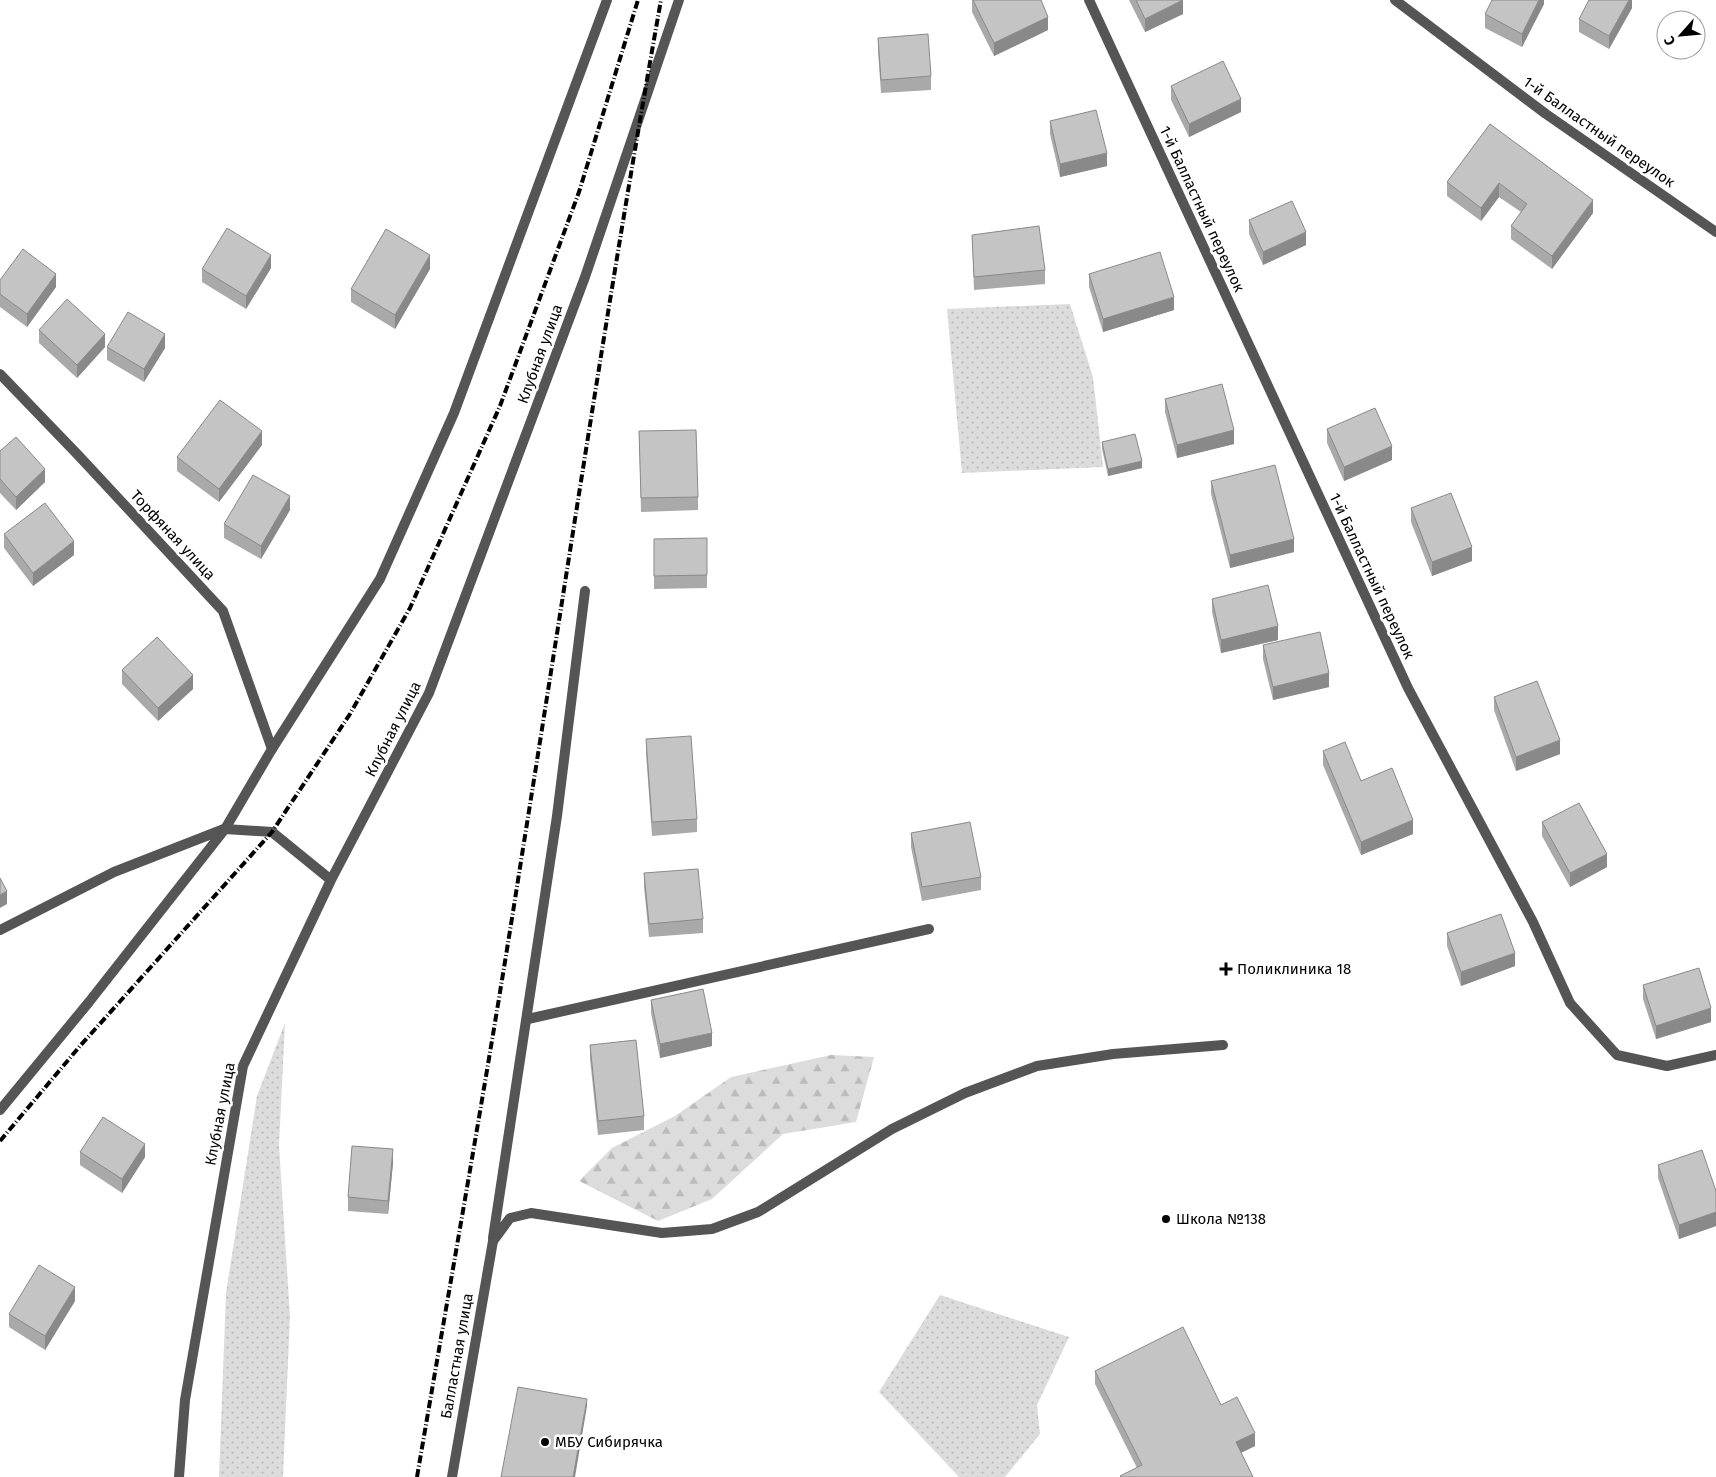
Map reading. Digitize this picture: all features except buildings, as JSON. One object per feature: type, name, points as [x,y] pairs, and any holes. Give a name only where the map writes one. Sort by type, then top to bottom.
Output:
[{"type":"street","points":[[0,1110],[89,1002],[225,829],[272,749],[380,579],[454,413],[607,0]]},
{"type":"street","name":"Клубная улица","points":[[178,1477],[185,1400],[243,1066],[330,880],[429,693],[585,277],[680,0]]},
{"type":"street","name":"1-й Балластный переулок","points":[[1089,0],[1408,688],[1533,922],[1570,1003],[1617,1055],[1667,1066],[1716,1056]]},
{"type":"street","name":"1-й Балластный переулок","points":[[1395,0],[1546,114],[1716,232]]},
{"type":"street","name":"Торфяная улица","points":[[0,374],[86,463],[223,611],[272,749]]},
{"type":"street","name":"Балластная улица","points":[[452,1477],[493,1241],[528,1019],[536,945],[557,816],[585,591]]},
{"type":"street","points":[[0,930],[114,872],[225,829],[272,832],[330,880]]},
{"type":"street","points":[[528,1019],[929,929]]},
{"type":"street","points":[[493,1241],[510,1218],[531,1213],[662,1232],[712,1229],[758,1212],[892,1129],[965,1093],[1037,1066],[1112,1054],[1223,1045]]},
{"type":"green space","points":[[1070,304],[1093,377],[1103,467],[962,473],[947,309]]},
{"type":"green space","points":[[285,1023],[279,1145],[290,1316],[283,1477],[219,1477],[226,1293],[257,1096]]},
{"type":"green space","points":[[831,1055],[874,1057],[856,1122],[783,1134],[712,1199],[658,1221],[579,1181],[612,1148],[675,1116],[731,1077]]},
{"type":"green space","points":[[940,1295],[1069,1337],[1037,1405],[1040,1434],[1005,1477],[959,1477],[879,1392]]},
{"type":"railway","points":[[0,1141],[80,1046],[272,832],[350,714],[410,608],[500,406],[579,192],[638,0]]},
{"type":"railway","points":[[417,1477],[496,1015],[606,322],[661,0]]},
{"type":"place","name":"Поликлиника 18","points":[[1226,969]]},
{"type":"place","name":"Школа №138","points":[[1166,1219]]},
{"type":"place","name":"МБУ Сибирячка","points":[[545,1442]]}]
